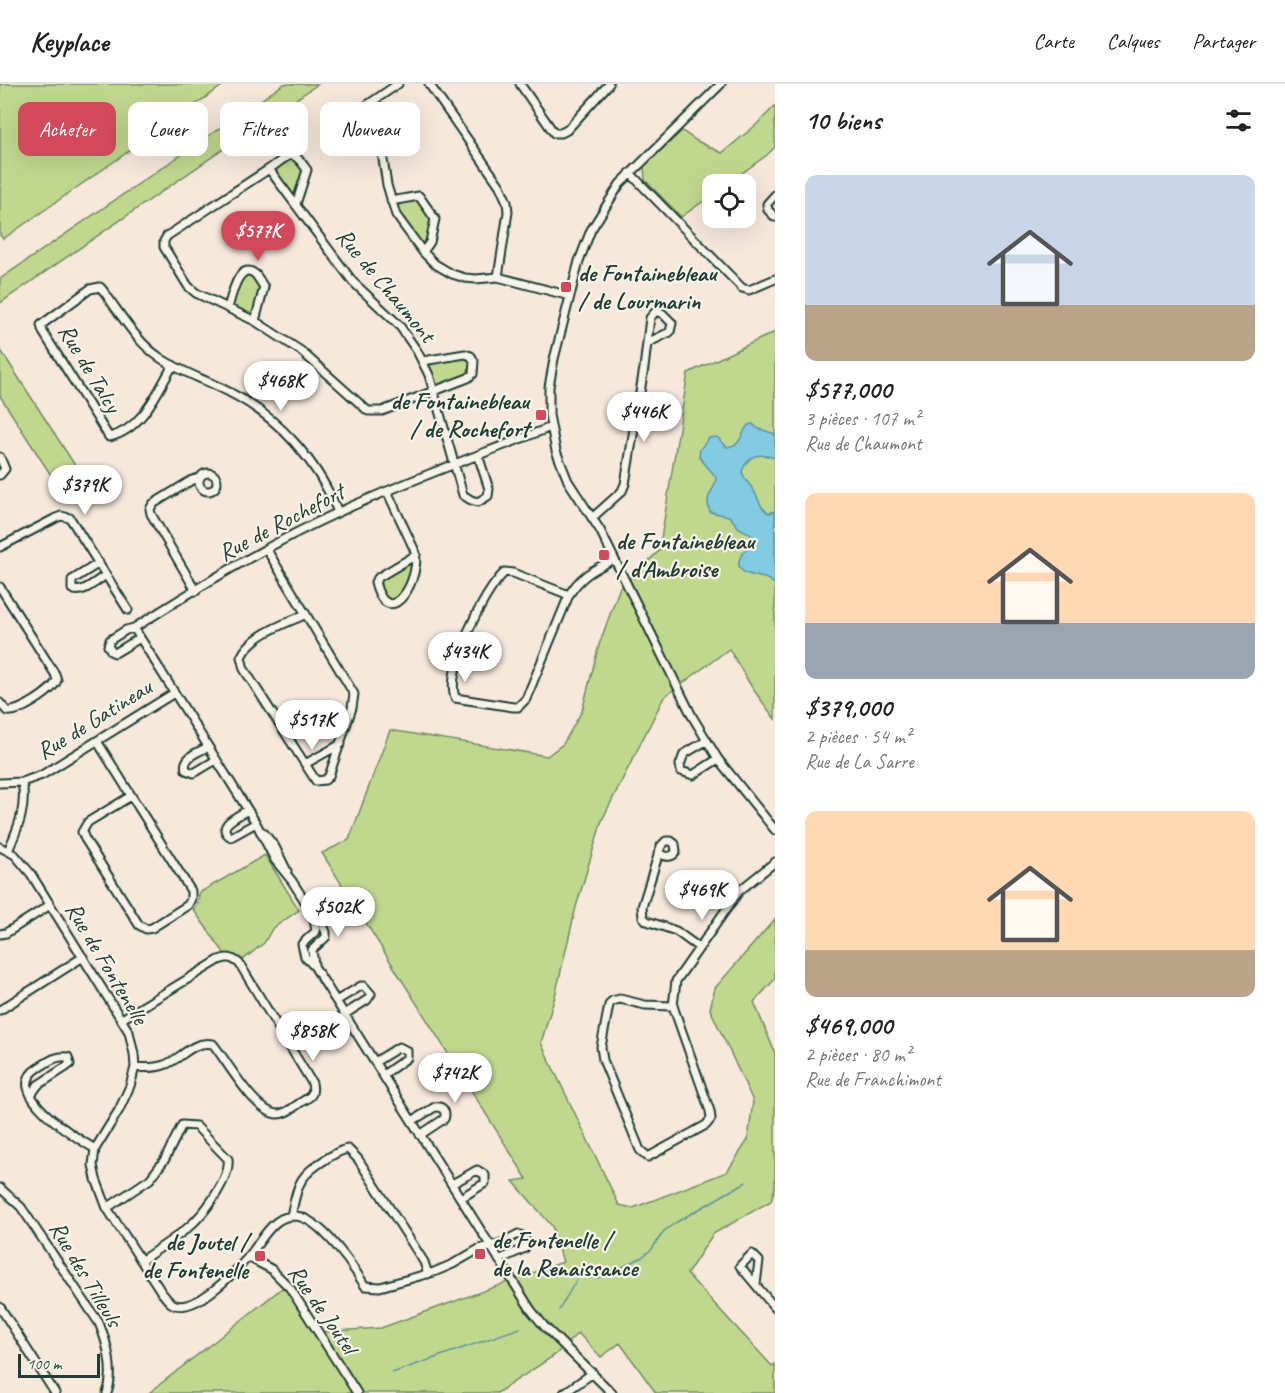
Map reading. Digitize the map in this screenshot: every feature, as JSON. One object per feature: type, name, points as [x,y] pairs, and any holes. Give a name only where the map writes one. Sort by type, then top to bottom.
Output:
[{"type":"street","points":[[398,84],[363,108],[361,112],[382,153],[391,201],[404,227],[423,252],[435,264],[452,274],[476,279],[498,277],[570,296]]},
{"type":"street","points":[[429,84],[500,186],[507,202],[508,212],[498,277]]},
{"type":"street","points":[[520,84],[554,133],[567,130],[609,84]]},
{"type":"street","points":[[721,84],[630,173],[612,194],[591,230],[582,250],[549,387],[551,428],[561,466],[568,481],[592,518],[614,559],[706,741],[775,830]]},
{"type":"street","name":"Rue de Chaumont","points":[[296,204],[307,170],[294,155],[289,156],[167,236],[164,247],[188,286],[196,293],[255,321],[301,351],[368,411],[382,411],[468,378],[473,374],[474,362],[471,356],[465,354],[423,361]]},
{"type":"street","name":"Rue de Chaumont","points":[[269,169],[353,282],[399,325],[423,361],[453,464]]},
{"type":"street","points":[[630,173],[742,288],[749,290],[775,279]]},
{"type":"street","points":[[775,195],[767,204],[768,210],[775,217]]},
{"type":"street","points":[[391,201],[418,196],[435,219],[430,242],[423,252]]},
{"type":"street","points":[[228,308],[237,279],[243,273],[254,273],[264,287],[255,321]]},
{"type":"street","name":"Rue de Talcy","points":[[173,364],[144,414],[124,432],[109,437],[43,332],[41,325],[90,289],[100,287],[133,333],[148,348],[161,358],[173,364],[244,400],[287,434],[311,461],[338,512]]},
{"type":"street","points":[[592,518],[622,491],[625,484],[650,318],[656,311],[672,323],[670,332],[647,344]]},
{"type":"street","name":"Rue de Rochefort","points":[[140,638],[117,652],[113,652],[108,644],[110,640],[126,630],[134,628],[267,550],[338,512],[453,464],[551,428]]},
{"type":"street","points":[[453,464],[463,495],[478,502],[484,500],[488,496],[489,489],[478,455]]},
{"type":"street","points":[[0,458],[5,469],[0,475]]},
{"type":"street","points":[[196,591],[150,514],[150,509],[153,504],[199,478]]},
{"type":"street","points":[[387,491],[416,555],[414,574],[402,598],[396,603],[384,602],[375,582],[379,577],[416,555]]},
{"type":"street","points":[[0,547],[56,518],[66,517],[73,520],[128,610]]},
{"type":"street","points":[[267,550],[306,614],[354,694],[352,708],[329,776],[325,780],[316,781],[244,669],[241,657],[247,646],[274,628],[306,614]]},
{"type":"street","points":[[568,595],[513,573],[505,572],[499,577],[474,617],[464,640],[453,680],[452,691],[455,698],[513,707],[522,705],[568,595],[585,574],[614,559]]},
{"type":"street","points":[[99,564],[72,580],[72,589],[80,592],[106,575]]},
{"type":"street","points":[[0,587],[57,680],[52,688],[15,712],[7,711],[0,704]]},
{"type":"street","points":[[134,628],[256,823],[275,847],[292,881],[313,914],[322,923],[327,933],[325,939],[312,949],[314,966]]},
{"type":"street","name":"Rue de Gatineau","points":[[0,783],[22,782],[46,773],[174,693]]},
{"type":"street","points":[[97,741],[131,795],[191,891],[188,905],[152,928],[146,929],[139,925],[82,832],[88,822],[131,795]]},
{"type":"street","points":[[706,741],[684,753],[680,765],[681,771],[694,774],[718,759]]},
{"type":"street","points":[[306,764],[341,744]]},
{"type":"street","points":[[208,747],[187,760],[186,770],[194,773],[216,760]]},
{"type":"street","points":[[8,851],[22,814],[22,782]]},
{"type":"street","points":[[248,810],[226,824],[226,834],[231,837],[235,836],[256,823]]},
{"type":"street","name":"Rue de Fontenelle","points":[[0,847],[25,865],[129,1032],[135,1067],[130,1086],[119,1110],[95,1149]]},
{"type":"street","points":[[658,854],[642,907],[642,914],[647,921],[676,931],[698,947]]},
{"type":"street","points":[[673,1006],[645,1005],[621,999],[612,1001],[609,1005],[601,1047],[603,1060],[640,1150],[648,1157],[706,1125],[711,1119],[673,1006],[677,978],[742,888],[775,862]]},
{"type":"street","points":[[0,934],[6,933],[50,905]]},
{"type":"street","points":[[313,914],[315,932],[303,942],[305,957],[314,966],[345,1014],[537,1318],[612,1393]]},
{"type":"street","points":[[0,1010],[83,957]]},
{"type":"street","points":[[122,1019],[219,960],[226,957],[233,958],[239,963],[312,1083],[314,1091],[311,1097],[284,1113],[272,1112],[255,1101],[232,1073],[213,1044],[206,1042],[192,1047],[167,1064],[150,1068],[135,1067]]},
{"type":"street","points":[[336,1001],[361,986],[369,990],[371,994],[368,999],[345,1014]]},
{"type":"street","points":[[375,1062],[399,1047],[407,1051],[407,1058],[383,1074]]},
{"type":"street","points":[[31,1095],[38,1085],[70,1064],[68,1057],[60,1056],[30,1073],[26,1081],[27,1090],[43,1112],[55,1123],[95,1149],[93,1165],[107,1208],[162,1293],[172,1304],[185,1306],[199,1300],[219,1286],[248,1257],[278,1221],[291,1216],[306,1218],[316,1225],[346,1258],[365,1286],[380,1287],[428,1274],[448,1267],[479,1249],[501,1244],[518,1234],[525,1238],[527,1243],[524,1249],[499,1260]]},
{"type":"street","points":[[412,1121],[435,1107],[444,1110],[446,1114],[444,1119],[420,1134]]},
{"type":"street","points":[[107,1208],[150,1179],[165,1159],[182,1125],[196,1126],[228,1159],[229,1170],[212,1199],[195,1221],[142,1260]]},
{"type":"street","points":[[291,1216],[302,1177],[325,1160],[348,1149],[358,1159],[423,1262],[428,1274]]},
{"type":"street","points":[[452,1184],[477,1170],[485,1175],[485,1183],[461,1198]]},
{"type":"street","name":"Rue des Tilleuls","points":[[1,1191],[21,1207],[99,1323],[105,1336],[110,1373],[107,1393]]},
{"type":"street","name":"Rue de Joutel","points":[[248,1257],[271,1269],[290,1288],[357,1393]]},
{"type":"street","points":[[756,1284],[775,1308]]},
{"type":"street","points":[[0,1307],[55,1393]]},
{"type":"street","points":[[564,1393],[593,1373]]},
{"type":"green space","points":[[0,84],[225,84],[199,102],[128,102],[128,152],[3,239],[0,235]]},
{"type":"green space","points":[[284,84],[318,84],[292,102],[258,102]]},
{"type":"green space","points":[[775,106],[775,147],[741,174],[702,174],[702,202],[681,217],[645,180],[644,166],[682,131],[722,153]]},
{"type":"green space","points":[[220,128],[220,151],[0,303],[0,279],[179,156],[208,156],[208,136]]},
{"type":"green space","points":[[289,156],[307,170],[296,204],[269,169]]},
{"type":"green space","points":[[419,196],[435,219],[423,252],[391,201]]},
{"type":"green space","points":[[249,272],[264,287],[255,321],[228,308],[237,279]]},
{"type":"green space","points":[[775,332],[775,719],[753,689],[729,649],[664,697],[602,820],[576,907],[555,996],[541,1043],[619,1205],[633,1208],[727,1172],[748,1140],[753,1101],[710,1009],[715,988],[775,919],[775,979],[754,1002],[775,1053],[775,1187],[771,1201],[713,1234],[687,1274],[772,1366],[775,1364],[775,1393],[656,1393],[620,1343],[601,1357],[578,1333],[555,1355],[497,1393],[149,1393],[286,1285],[319,1332],[381,1328],[563,1262],[552,1226],[513,1181],[527,1179],[322,853],[349,840],[390,730],[547,756],[563,744],[582,711],[599,645],[620,587],[659,551],[688,373]]},
{"type":"green space","points":[[0,349],[78,470],[56,483],[0,396]]},
{"type":"green space","points":[[471,356],[473,374],[433,390],[423,361]]},
{"type":"green space","points":[[416,555],[416,565],[402,598],[390,604],[378,592],[379,577]]},
{"type":"green space","points":[[265,855],[299,910],[272,929],[264,943],[239,963],[227,957],[193,909],[198,904],[199,893]]},
{"type":"water","points":[[753,424],[757,428],[775,434],[775,458],[764,455],[754,456],[744,466],[742,472],[763,508],[769,513],[775,511],[775,585],[768,579],[748,574],[740,568],[740,558],[753,538],[739,528],[729,516],[710,512],[708,501],[716,477],[699,457],[700,449],[709,438],[717,437],[727,447],[732,446],[739,442],[748,425]]},
{"type":"waterway","points":[[559,1310],[578,1277],[598,1278],[641,1258],[652,1249],[664,1231],[675,1223],[746,1182]]},
{"type":"waterway","points":[[392,1373],[520,1328]]},
{"type":"place","name":"de Fontainebleau / de Lourmarin","points":[[566,287]]},
{"type":"place","name":"de Fontainebleau / de Rochefort","points":[[541,415]]},
{"type":"place","name":"de Fontainebleau / d'Ambroise","points":[[604,555]]},
{"type":"place","name":"de Fontenelle / de la Renaissance","points":[[480,1254]]},
{"type":"place","name":"de Joutel / de Fontenelle","points":[[260,1256]]}]
